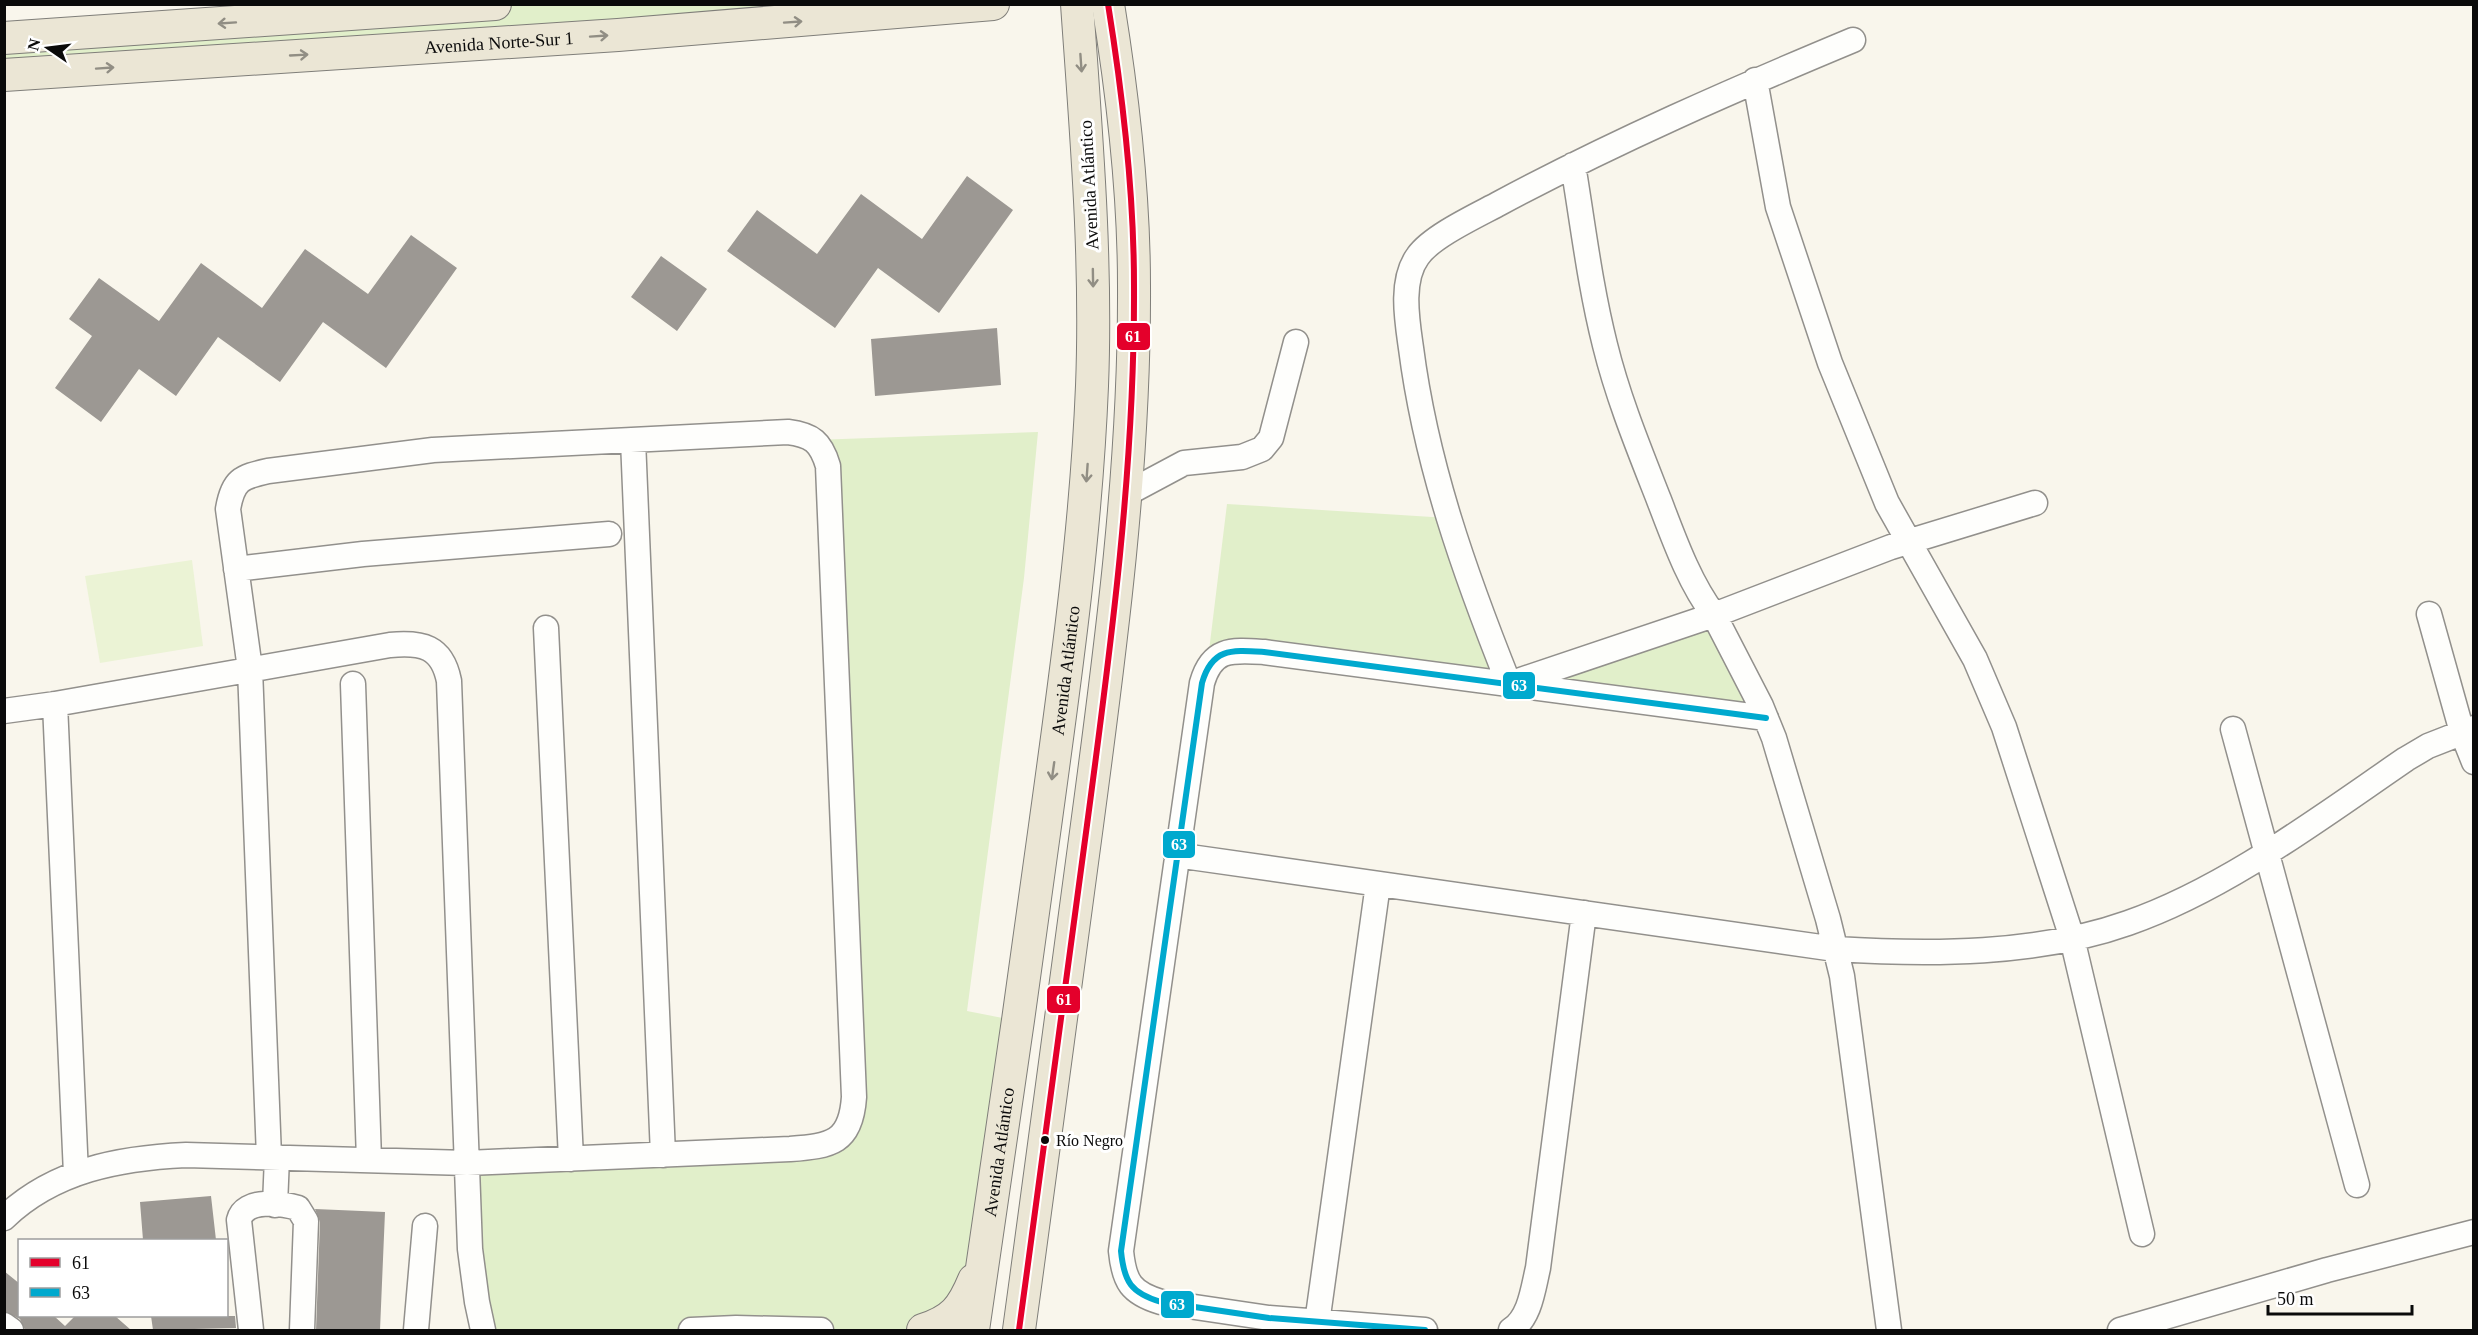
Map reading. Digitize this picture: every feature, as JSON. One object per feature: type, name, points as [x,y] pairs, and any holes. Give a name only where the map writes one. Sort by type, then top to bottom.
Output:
[{"type":"main road","points":[[4,38],[495,4]]},
{"type":"main road","name":"Avenida Norte-Sur 1","points":[[4,75],[618,35],[993,4]]},
{"type":"main road","name":"Avenida Atlántico","points":[[973,1330],[1058,738],[1077,586],[1087,475],[1094,285],[1091,205],[1077,4]]},
{"type":"main road","points":[[1019,1330],[1108,670],[1126,494],[1132,393],[1134,283],[1130,188],[1122,94],[1108,4]]},
{"type":"main road","points":[[923,1330],[953,1316],[964,1304],[985,1251]]},
{"type":"main road","points":[[1029,1255],[1033,1308],[1044,1330]]},
{"type":"street","points":[[1509,684],[1454,538],[1425,431],[1406,300],[1408,282],[1417,256],[1455,228],[1573,165],[1654,125],[1852,40]]},
{"type":"street","points":[[1755,81],[1778,207],[1830,363],[1887,503],[1907,542],[1976,659],[1995,706],[2072,939],[2142,1234]]},
{"type":"street","points":[[1573,165],[1593,291],[1605,346],[1619,391],[1668,524],[1690,574],[1714,615],[1766,718],[1799,822],[1835,949],[1850,1028],[1889,1330]]},
{"type":"street","points":[[1126,494],[1184,463],[1242,457],[1262,449],[1271,438],[1296,342]]},
{"type":"street","points":[[4,1218],[29,1198],[76,1174],[122,1160],[157,1156],[273,1157],[466,1163],[814,1148],[842,1137],[853,1113],[828,480],[824,452],[814,440],[802,434],[788,432],[433,450],[298,466],[248,476],[237,483],[230,494],[228,509],[250,669],[273,1157],[275,1205]]},
{"type":"street","points":[[633,440],[663,1155]]},
{"type":"street","points":[[1509,684],[1714,615],[1907,542],[2035,503]]},
{"type":"street","points":[[236,569],[363,554],[609,534]]},
{"type":"street","points":[[2429,615],[2468,730],[2474,762]]},
{"type":"street","points":[[546,628],[571,1159]]},
{"type":"street","points":[[4,711],[55,705],[406,643],[423,646],[433,651],[446,667],[449,681],[470,1249],[483,1330]]},
{"type":"street","points":[[1425,1330],[1317,1323],[1161,1302],[1147,1298],[1135,1290],[1128,1283],[1123,1269],[1121,1251],[1176,855],[1202,683],[1207,667],[1214,658],[1224,653],[1264,652],[1468,681],[1509,684],[1766,718]]},
{"type":"street","points":[[353,684],[369,1160]]},
{"type":"street","points":[[55,705],[76,1174]]},
{"type":"street","points":[[2233,729],[2357,1185]]},
{"type":"street","points":[[1176,855],[1835,949],[1929,952],[2041,944],[2072,939],[2129,923],[2169,906],[2266,854],[2428,746],[2468,730]]},
{"type":"street","points":[[1317,1323],[1378,884]]},
{"type":"street","points":[[1511,1330],[1519,1325],[1525,1314],[1538,1268],[1584,913]]},
{"type":"street","points":[[250,1330],[239,1220],[243,1210],[248,1207],[275,1205],[298,1208],[306,1221],[302,1330]]},
{"type":"street","points":[[416,1330],[425,1226]]},
{"type":"street","points":[[2120,1330],[2327,1270],[2474,1232]]},
{"type":"street","points":[[4,1325],[11,1330]]},
{"type":"street","points":[[691,1330],[736,1328],[821,1330]]},
{"type":"green space","points":[[495,4],[993,5],[5,75],[5,38]]},
{"type":"green space","points":[[1038,432],[1024,578],[967,1011],[1018,1021],[985,1251],[923,1330],[483,1330],[467,1163],[790,1149],[848,1128],[828,466],[814,440]]},
{"type":"green space","points":[[1227,504],[1448,518],[1480,611],[1509,683],[1714,615],[1766,718],[1264,652],[1226,653],[1207,667]]},
{"type":"green space","points":[[192,560],[203,646],[100,663],[85,576]]},
{"type":"building","points":[[967,176],[1013,210],[939,313],[878,268],[835,328],[727,251],[757,210],[817,254],[861,194],[922,239]]},
{"type":"building","points":[[411,235],[457,268],[386,368],[323,322],[280,382],[218,337],[176,396],[139,369],[101,422],[55,388],[92,336],[69,319],[99,278],[159,321],[201,263],[262,308],[305,249],[368,294]]},
{"type":"building","points":[[661,256],[707,289],[677,331],[631,297]]},
{"type":"building","points":[[997,328],[1001,385],[875,396],[871,339]]},
{"type":"building","points":[[211,1196],[216,1239],[143,1239],[140,1202]]},
{"type":"building","points":[[315,1209],[385,1212],[380,1330],[316,1330],[320,1222]]},
{"type":"building","points":[[4,1271],[18,1282],[18,1317],[55,1317],[65,1326],[74,1317],[116,1317],[131,1330],[25,1330],[20,1319],[4,1311]]},
{"type":"building","points":[[235,1316],[236,1328],[153,1330],[151,1317]]},
{"type":"transit line","name":"61","points":[[1019,1330],[1105,691],[1126,488],[1133,353],[1132,215],[1123,109],[1108,4]]},
{"type":"transit line","name":"63","points":[[1425,1330],[1269,1318],[1161,1302],[1136,1290],[1124,1271],[1121,1251],[1202,683],[1211,663],[1217,657],[1233,652],[1264,652],[1766,718]]},
{"type":"place","name":"Río Negro","points":[[1045,1140]]}]
